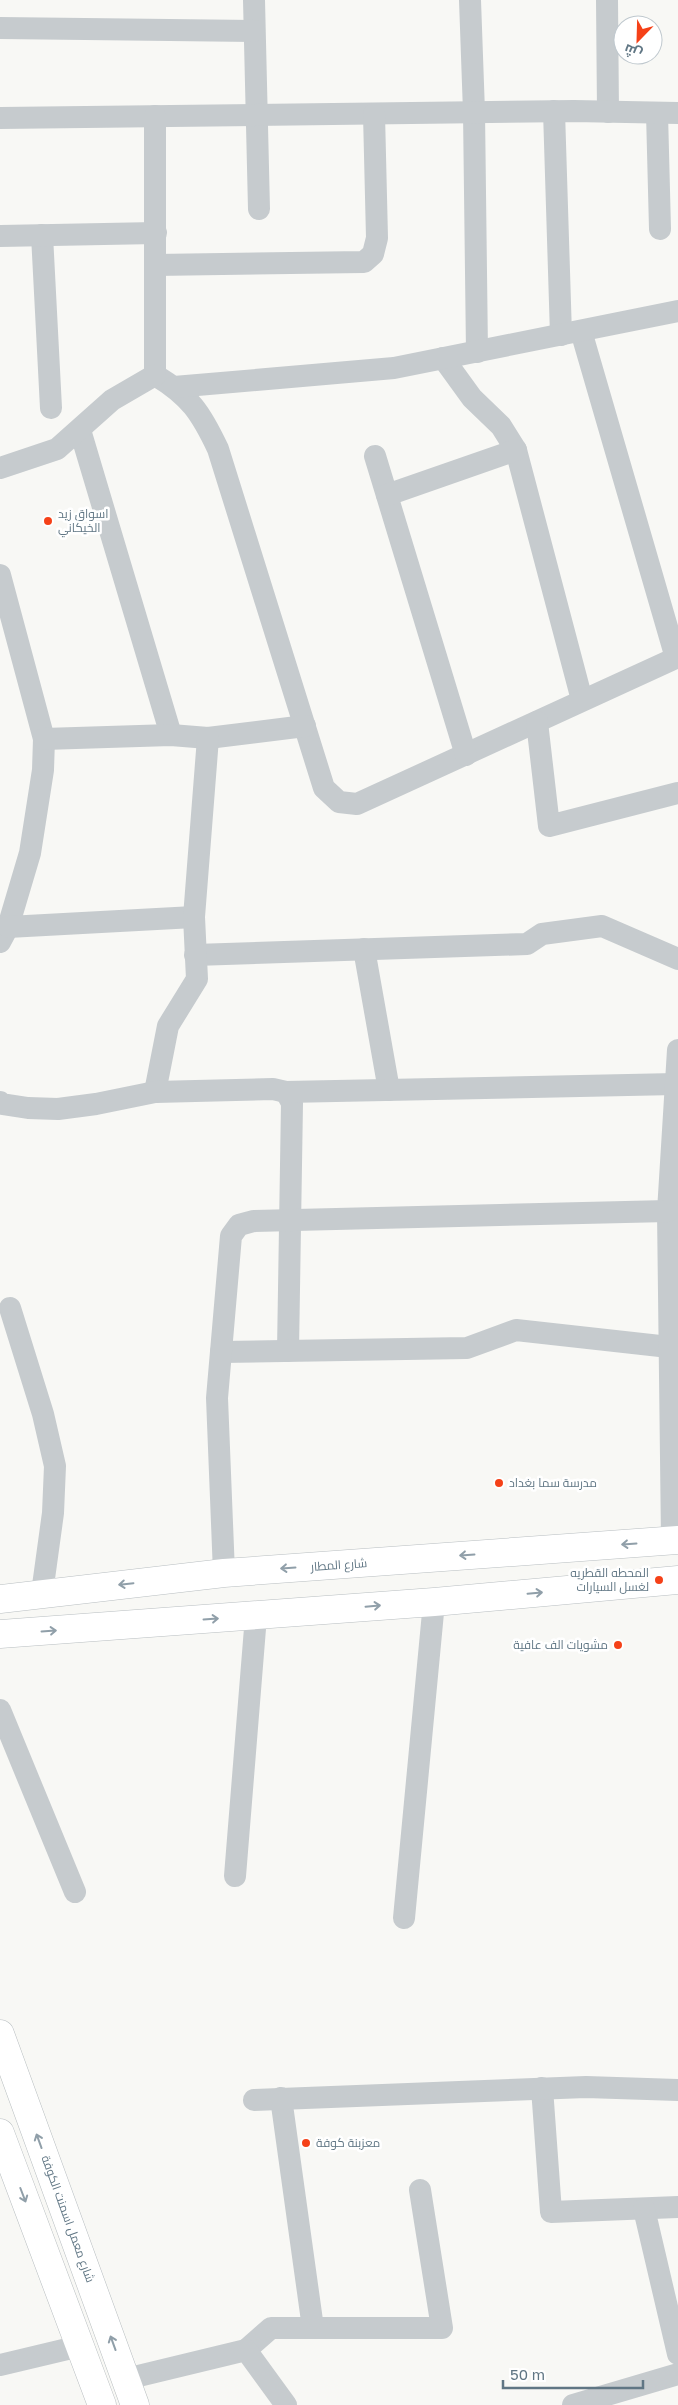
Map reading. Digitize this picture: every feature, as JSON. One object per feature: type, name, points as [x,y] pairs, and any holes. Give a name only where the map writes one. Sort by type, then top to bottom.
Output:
[{"type":"main road","name":"شارع المطار","points":[[0,1599],[224,1573],[675,1540]]},
{"type":"main road","points":[[0,1634],[434,1602],[678,1580]]},
{"type":"main road","name":"شارع معمل اسمنت الكوفة","points":[[0,2034],[132,2398]]},
{"type":"main road","points":[[0,2133],[102,2405]]},
{"type":"street","points":[[254,0],[259,209]]},
{"type":"street","points":[[470,0],[474,112],[477,352]]},
{"type":"street","points":[[607,0],[608,112]]},
{"type":"street","points":[[0,28],[254,31]]},
{"type":"street","points":[[155,375],[174,387],[192,404],[203,417],[218,448],[324,788],[339,802],[356,804],[677,658],[571,333],[554,111]]},
{"type":"street","points":[[0,118],[554,111],[667,113],[660,229]]},
{"type":"street","points":[[155,265],[364,262],[373,254],[376,238],[374,114]]},
{"type":"street","points":[[155,116],[155,375]]},
{"type":"street","points":[[0,236],[156,233]]},
{"type":"street","points":[[42,235],[51,408]]},
{"type":"street","points":[[174,387],[342,374],[394,368],[678,311]]},
{"type":"street","points":[[443,358],[472,398],[500,426],[516,450],[582,700]]},
{"type":"street","points":[[0,468],[57,449],[112,400],[155,375]]},
{"type":"street","points":[[80,430],[171,734]]},
{"type":"street","points":[[387,495],[516,450]]},
{"type":"street","points":[[375,456],[466,755]]},
{"type":"street","points":[[0,575],[44,739],[43,770],[30,853],[4,934],[194,917]]},
{"type":"street","points":[[537,722],[549,826],[678,793]]},
{"type":"street","points":[[44,739],[171,734],[208,738],[305,726]]},
{"type":"street","points":[[155,1092],[168,1026],[197,979],[194,917],[208,738]]},
{"type":"street","points":[[196,955],[527,944],[542,934],[602,926],[678,959]]},
{"type":"street","points":[[364,949],[389,1090]]},
{"type":"street","points":[[675,1540],[669,1347],[668,1211],[678,1050]]},
{"type":"street","points":[[0,1102],[2,1104],[28,1108],[58,1109],[96,1104],[155,1092],[273,1088],[286,1092],[676,1084]]},
{"type":"street","points":[[286,1092],[292,1103],[288,1351]]},
{"type":"street","points":[[224,1573],[217,1398],[230,1236],[238,1226],[254,1221],[668,1211]]},
{"type":"street","points":[[10,1308],[43,1414],[55,1466],[53,1513],[42,1593]]},
{"type":"street","points":[[221,1352],[467,1348],[516,1330],[669,1347]]},
{"type":"street","points":[[404,1918],[434,1602]]},
{"type":"street","points":[[235,1876],[256,1616]]},
{"type":"street","points":[[0,1710],[75,1892]]},
{"type":"street","points":[[254,2100],[542,2088],[586,2087],[678,2090]]},
{"type":"street","points":[[542,2088],[551,2212],[678,2207]]},
{"type":"street","points":[[281,2098],[313,2328]]},
{"type":"street","points":[[132,2398],[246,2350],[271,2328],[442,2328],[420,2190]]},
{"type":"street","points":[[644,2209],[678,2354]]},
{"type":"street","points":[[0,2365],[80,2346]]},
{"type":"street","points":[[246,2350],[286,2405]]},
{"type":"street","points":[[573,2405],[678,2374]]},
{"type":"place","name":"اسواق زيد الخيكاني","points":[[48,521]]},
{"type":"place","name":"مدرسة سما بغداد","points":[[499,1483]]},
{"type":"place","name":"المحطه القطريه لغسل السيارات","points":[[659,1580]]},
{"type":"place","name":"مشويات الف عافية","points":[[618,1645]]},
{"type":"place","name":"معزبنة كوفة","points":[[306,2143]]}]
